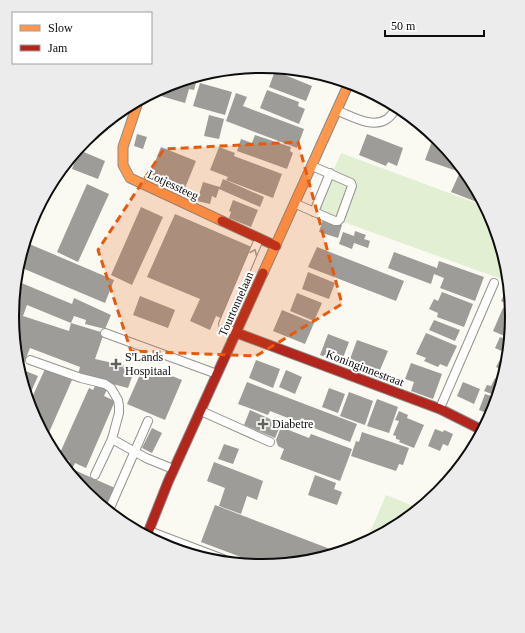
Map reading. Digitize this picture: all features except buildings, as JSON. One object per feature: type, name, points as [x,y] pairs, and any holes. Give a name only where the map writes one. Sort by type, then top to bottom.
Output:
[{"type":"street","name":"Tourtonnelaan","points":[[149,531],[173,470],[237,333],[347,88]]},
{"type":"street","name":"Lotjessteeg","points":[[136,109],[123,148],[123,165],[130,178],[276,246]]},
{"type":"street","name":"Koninginnestraat","points":[[237,333],[440,409],[479,428]]},
{"type":"lane","points":[[337,110],[369,123],[379,123],[388,119],[394,112]]},
{"type":"lane","points":[[295,203],[335,221],[340,219],[352,186],[351,183],[312,166]]},
{"type":"lane","points":[[314,212],[330,173]]},
{"type":"lane","points":[[237,333],[224,327],[223,324],[260,238]]},
{"type":"lane","points":[[440,409],[494,284]]},
{"type":"lane","points":[[106,333],[218,374]]},
{"type":"lane","points":[[30,360],[81,378],[105,384],[111,388],[118,400],[119,413],[112,439],[95,475]]},
{"type":"lane","points":[[200,411],[270,442]]},
{"type":"lane","points":[[110,507],[148,421]]},
{"type":"lane","points":[[112,439],[173,470]]},
{"type":"lane","points":[[160,537],[207,554]]},
{"type":"highlighted area","points":[[298,142],[342,304],[256,356],[131,351],[98,250],[164,149]]},
{"type":"green space","points":[[341,153],[478,204],[498,253],[503,280],[316,212]]},
{"type":"green space","points":[[386,495],[415,507],[398,519],[369,535]]},
{"type":"traffic: slow","points":[[263,273],[347,88]]},
{"type":"traffic: slow","points":[[136,109],[123,147],[123,165],[130,178],[222,221]]},
{"type":"traffic: jam","points":[[222,221],[276,246]]},
{"type":"traffic: jam","points":[[148,531],[168,482],[263,273]]},
{"type":"traffic: jam","points":[[237,333],[440,409],[479,428]]},
{"type":"place","name":"S'Lands Hospitaal","points":[[116,364]]},
{"type":"place","name":"Diabetre","points":[[263,424]]}]
